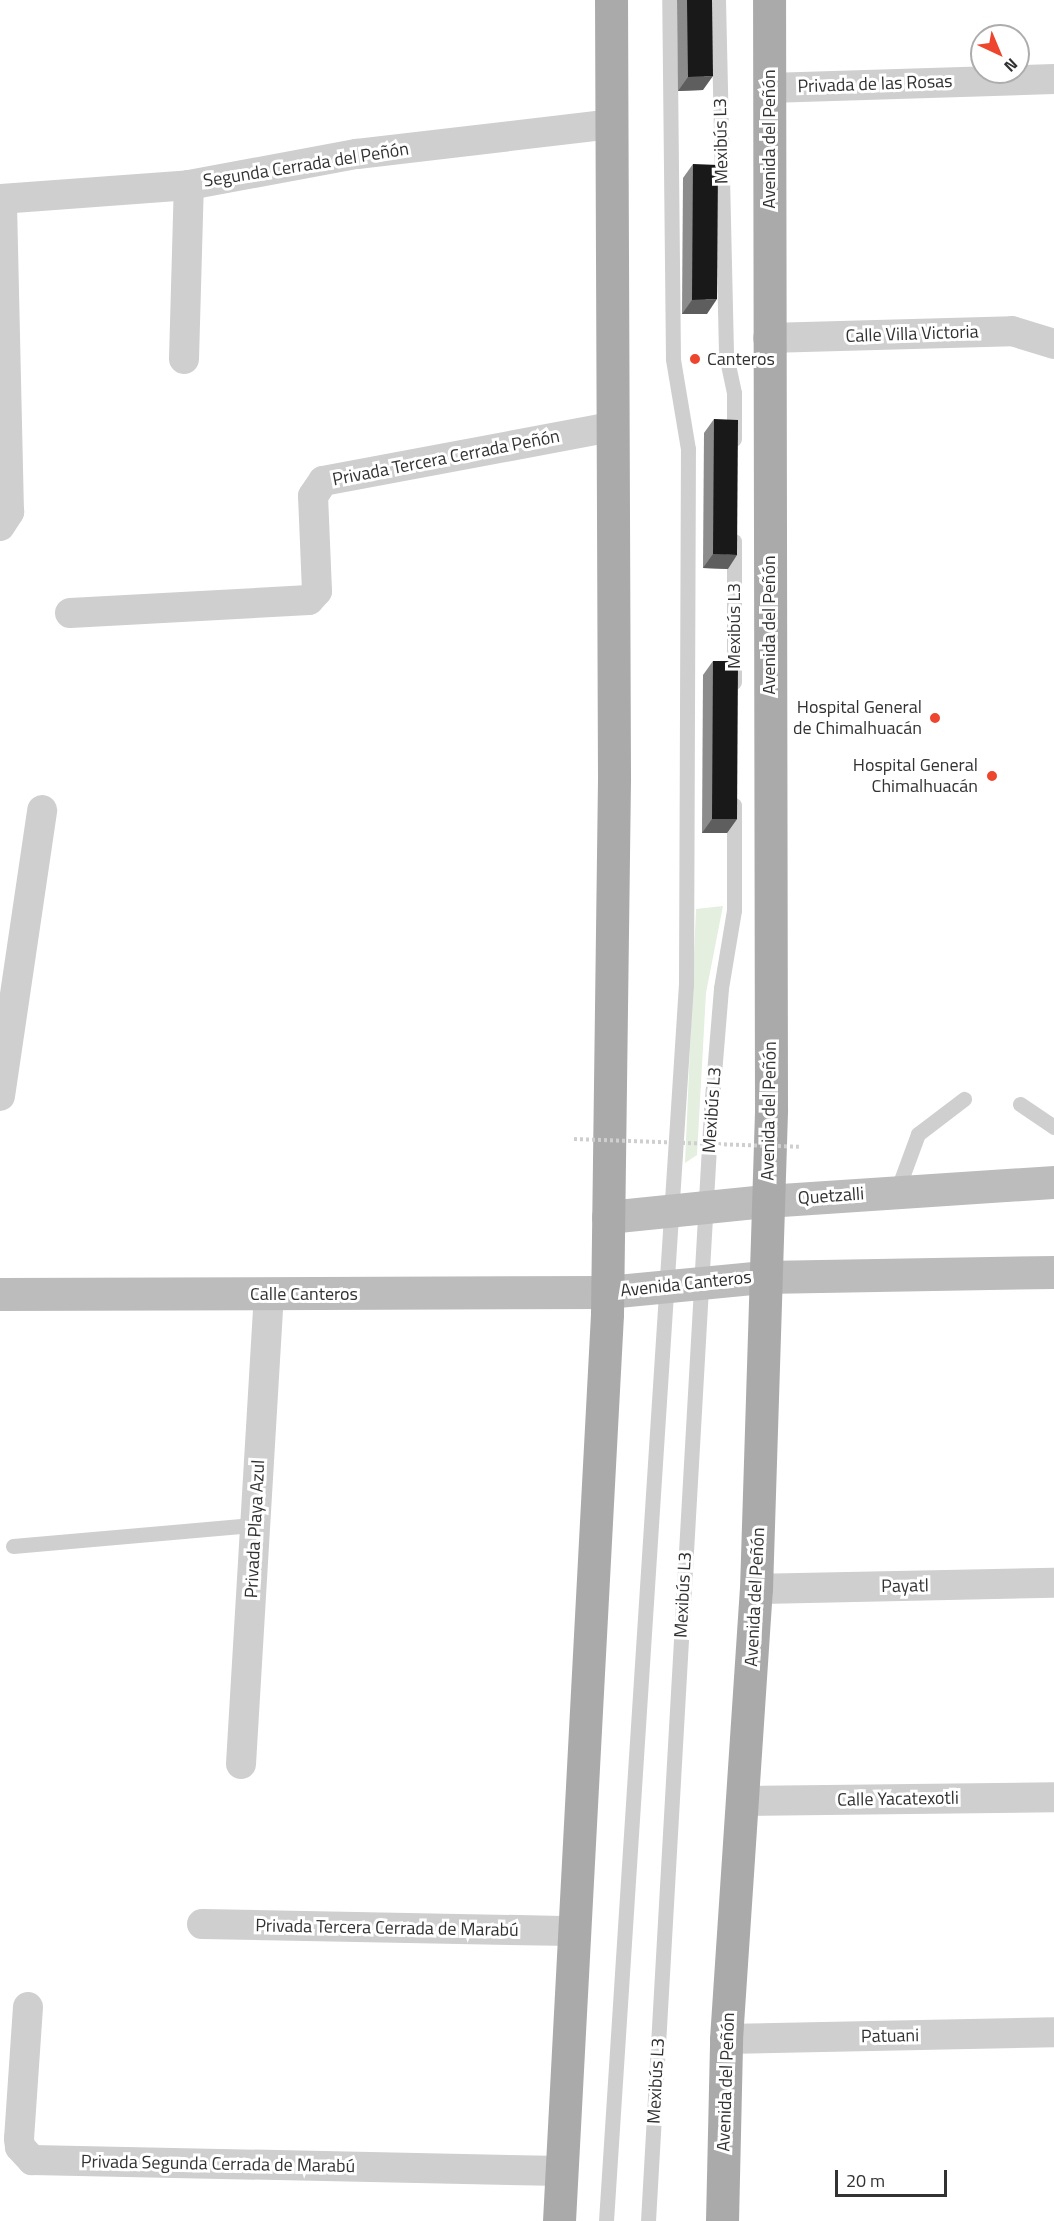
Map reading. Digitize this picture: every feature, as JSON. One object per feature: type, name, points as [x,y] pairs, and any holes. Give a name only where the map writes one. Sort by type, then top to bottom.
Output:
[{"type":"main road","points":[[559,2221],[607,1292],[614,777],[611,0]]},
{"type":"main road","name":"Avenida del Peñón","points":[[722,2221],[726,2039],[756,1589],[766,1329],[764,1276],[766,1201],[771,1109],[769,0]]},
{"type":"main road","name":"Quetzalli","points":[[608,1217],[706,1209],[766,1201],[1054,1182]]},
{"type":"main road","points":[[764,1276],[1054,1272]]},
{"type":"main road","name":"Avenida Canteros","points":[[607,1292],[764,1276]]},
{"type":"main road","name":"Calle Canteros","points":[[0,1294],[268,1295],[607,1292]]},
{"type":"street","name":"Privada de las Rosas","points":[[769,88],[1054,79]]},
{"type":"street","name":"Segunda Cerrada del Peñón","points":[[1,199],[189,184],[357,154],[611,124]]},
{"type":"street","points":[[184,359],[189,184]]},
{"type":"street","points":[[0,526],[9,512],[1,199]]},
{"type":"street","name":"Calle Villa Victoria","points":[[768,338],[1012,331],[1054,344]]},
{"type":"street","name":"Privada Tercera Cerrada Peñón","points":[[70,613],[309,600],[317,591],[313,496],[323,481],[611,427]]},
{"type":"street","points":[[0,1096],[42,810]]},
{"type":"street","name":"Privada Playa Azul","points":[[241,1764],[268,1295]]},
{"type":"street","name":"Payatl","points":[[756,1589],[1054,1583]]},
{"type":"street","name":"Calle Yacatexotli","points":[[741,1801],[1054,1797]]},
{"type":"street","name":"Privada Tercera Cerrada de Marabú","points":[[202,1924],[573,1931]]},
{"type":"street","name":"Privada Segunda Cerrada de Marabú","points":[[28,2007],[19,2139],[20,2147],[32,2160],[562,2171]]},
{"type":"street","name":"Patuani","points":[[726,2039],[1054,2032]]},
{"type":"lane","name":"Mexibús L3","points":[[606,2221],[686,985],[688,449],[673,359],[669,0]]},
{"type":"lane","name":"Mexibús L3","points":[[718,0],[726,355],[734,393],[734,452]]},
{"type":"lane","name":"Mexibús L3","points":[[734,524],[734,700]]},
{"type":"lane","name":"Mexibús L3","points":[[648,2221],[701,1283],[721,988],[734,910],[734,794]]},
{"type":"lane","points":[[897,1191],[918,1134],[964,1099]]},
{"type":"lane","points":[[1020,1104],[1054,1127]]},
{"type":"lane","points":[[13,1546],[255,1525]]},
{"type":"path","points":[[574,1139],[799,1147]]},
{"type":"green space","points":[[723,906],[706,993],[697,1155],[685,1163],[696,909]]},
{"type":"building","points":[[687,0],[712,0],[713,76],[688,77]]},
{"type":"building","points":[[693,164],[718,165],[717,299],[692,300]]},
{"type":"building","points":[[714,419],[738,420],[737,555],[713,554]]},
{"type":"building","points":[[713,661],[738,661],[737,819],[712,819]]},
{"type":"place","name":"Canteros","points":[[695,359]]},
{"type":"place","name":"Hospital General de Chimalhuacán","points":[[935,718]]},
{"type":"place","name":"Hospital General Chimalhuacán","points":[[992,776]]}]
